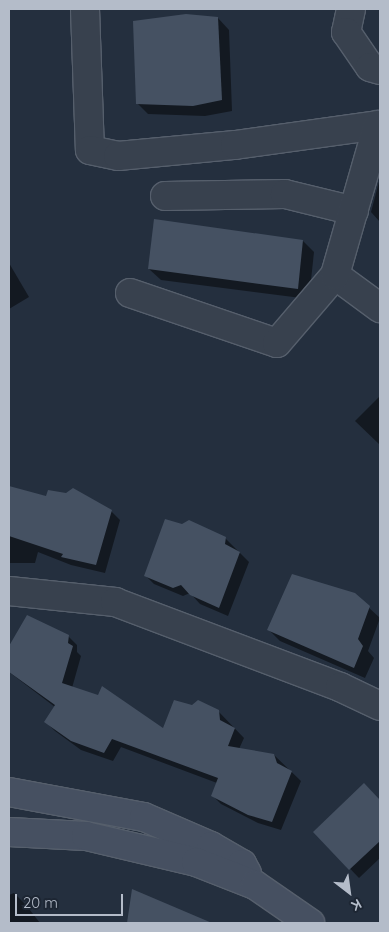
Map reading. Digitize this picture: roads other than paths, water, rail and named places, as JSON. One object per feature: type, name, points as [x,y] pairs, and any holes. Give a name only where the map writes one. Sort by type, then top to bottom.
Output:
[{"type":"street","points":[[85,9],[90,150],[118,156],[235,145],[379,125],[335,275],[278,343],[130,293]]},
{"type":"street","points":[[351,9],[346,32],[370,66],[380,70]]},
{"type":"street","points":[[165,196],[285,194],[354,211]]},
{"type":"street","points":[[335,275],[380,308]]},
{"type":"street","points":[[9,591],[115,602],[340,687],[380,706]]},
{"type":"street","points":[[9,792],[108,808],[180,830],[242,864],[255,885]]},
{"type":"street","points":[[9,832],[86,836],[140,846],[196,862],[255,885],[310,923]]}]
